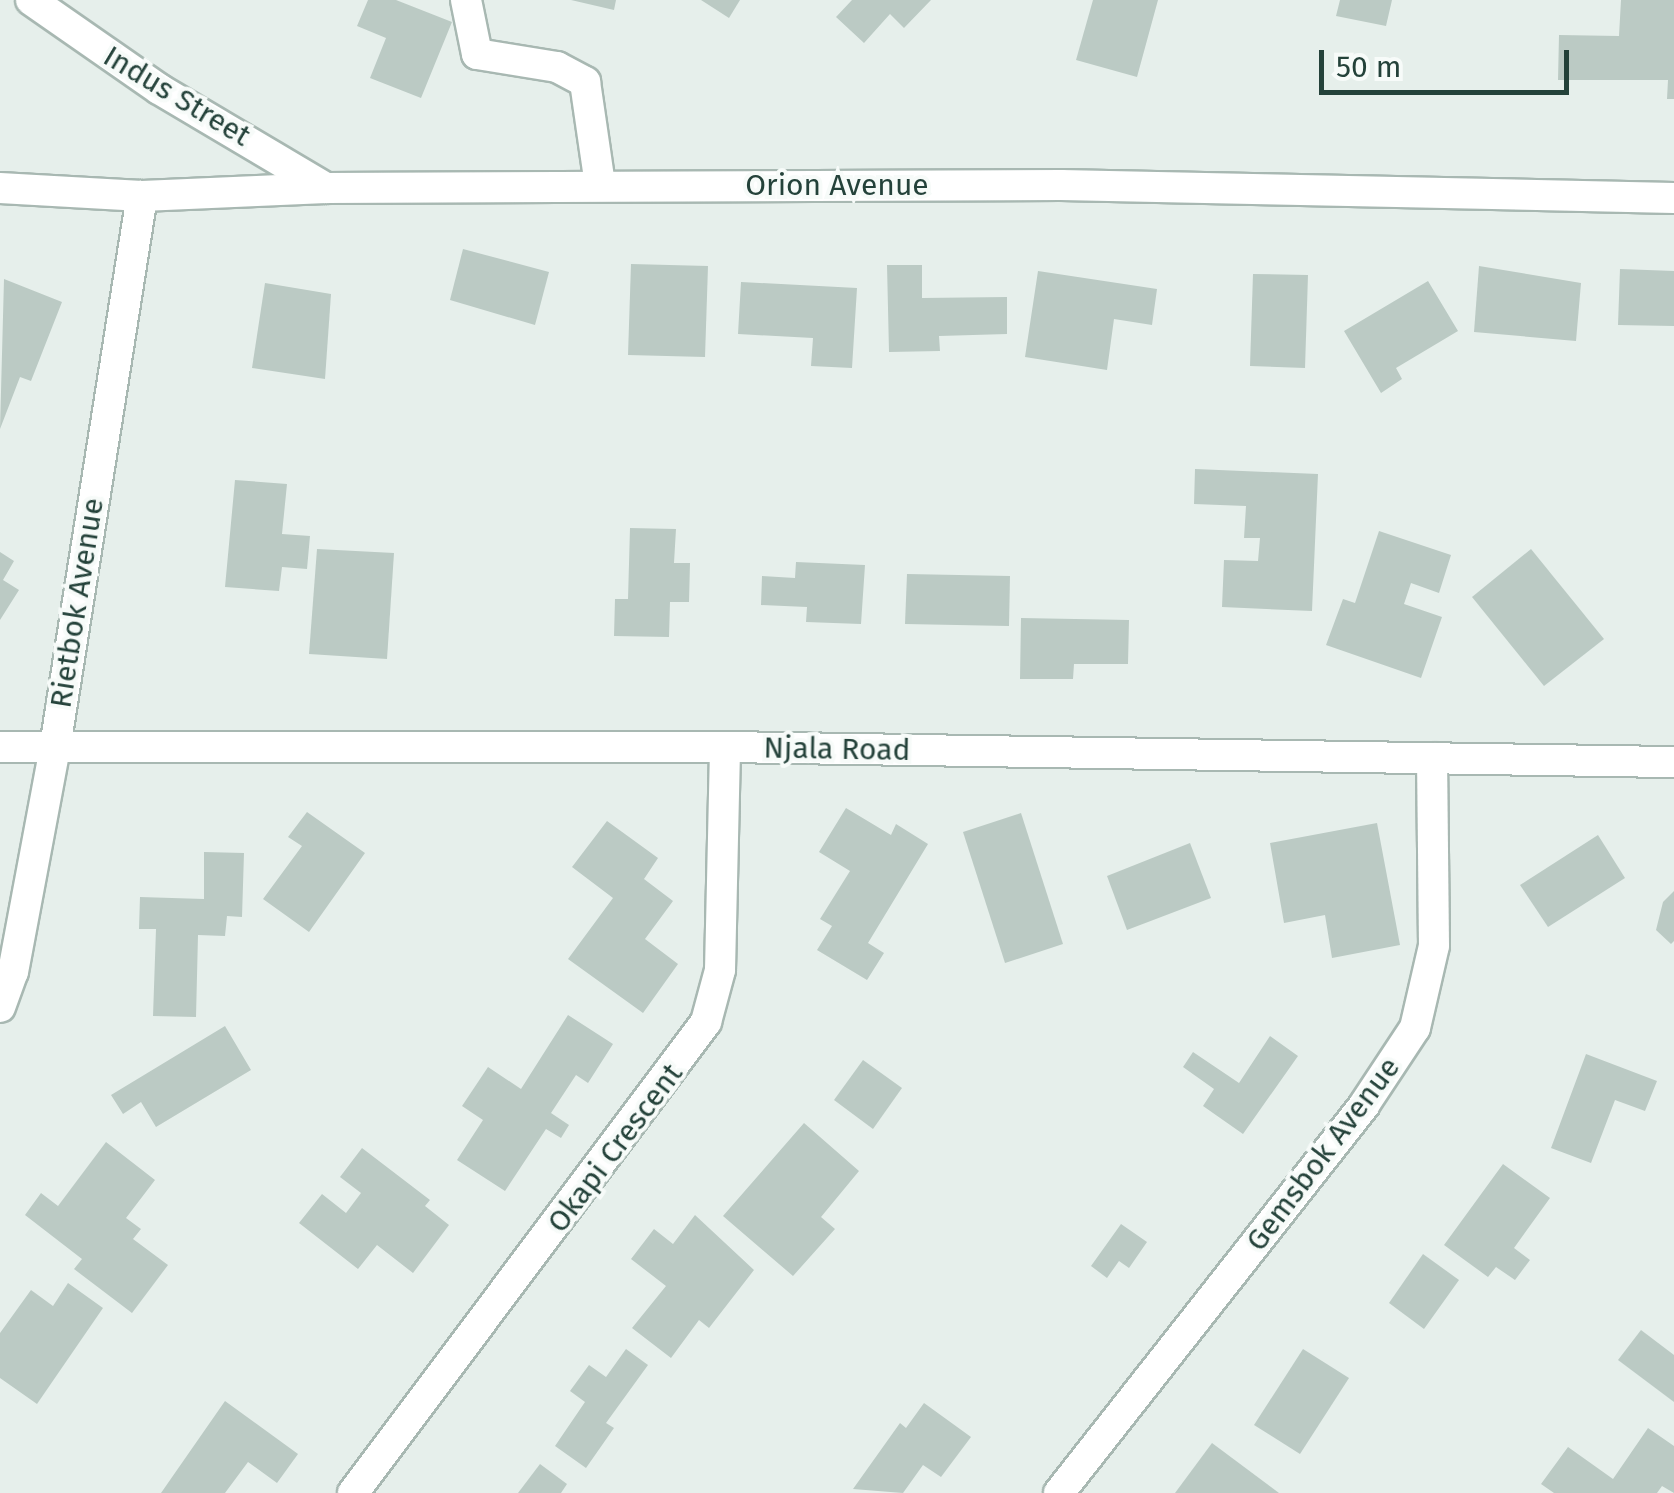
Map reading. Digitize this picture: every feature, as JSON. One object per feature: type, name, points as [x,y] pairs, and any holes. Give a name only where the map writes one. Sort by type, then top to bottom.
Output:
[{"type":"street","name":"Indus Street","points":[[31,0],[159,89],[326,188]]},
{"type":"street","points":[[466,0],[477,54],[557,68],[585,82],[600,185]]},
{"type":"street","name":"Orion Avenue","points":[[0,188],[142,196],[326,188],[1060,185],[1674,198]]},
{"type":"street","name":"Rietbok Avenue","points":[[0,1006],[13,972],[55,747],[142,196]]},
{"type":"street","name":"Njala Road","points":[[0,747],[725,747],[1674,762]]},
{"type":"street","name":"Okapi Crescent","points":[[353,1493],[706,1022],[720,970],[725,747]]},
{"type":"street","name":"Gemsbok Avenue","points":[[1060,1493],[1364,1105],[1415,1028],[1430,989],[1434,946],[1432,758]]},
{"type":"building","points":[[368,0],[396,0],[452,22],[421,98],[370,78],[386,38],[357,26]]},
{"type":"building","points":[[571,0],[616,0],[614,10]]},
{"type":"building","points":[[701,0],[740,0],[729,18]]},
{"type":"building","points":[[852,0],[931,0],[904,28],[890,14],[864,43],[836,17]]},
{"type":"building","points":[[1093,0],[1158,0],[1137,77],[1076,60]]},
{"type":"building","points":[[1340,0],[1392,0],[1386,26],[1336,16]]},
{"type":"building","points":[[1621,0],[1674,0],[1674,99],[1667,99],[1668,80],[1558,80],[1559,35],[1619,36]]},
{"type":"building","points":[[463,249],[549,272],[535,325],[450,300]]},
{"type":"building","points":[[631,264],[708,266],[705,357],[628,355]]},
{"type":"building","points":[[887,265],[922,265],[922,298],[1007,297],[1007,334],[939,336],[940,351],[889,352]]},
{"type":"building","points":[[1479,266],[1581,283],[1576,341],[1474,332]]},
{"type":"building","points":[[1620,269],[1674,271],[1674,326],[1618,325]]},
{"type":"building","points":[[1038,271],[1157,289],[1152,325],[1114,319],[1107,370],[1025,357]]},
{"type":"building","points":[[1253,274],[1308,275],[1305,368],[1250,366]]},
{"type":"building","points":[[4,279],[62,302],[31,381],[20,377],[0,429]]},
{"type":"building","points":[[1428,281],[1458,331],[1396,368],[1402,379],[1381,393],[1344,331]]},
{"type":"building","points":[[741,282],[857,288],[852,368],[811,366],[813,338],[738,334]]},
{"type":"building","points":[[265,283],[331,294],[325,379],[252,368]]},
{"type":"building","points":[[1195,469],[1318,474],[1312,611],[1222,607],[1224,560],[1258,561],[1260,538],[1244,538],[1246,506],[1194,504]]},
{"type":"building","points":[[235,480],[287,484],[282,534],[310,536],[307,569],[282,567],[279,591],[225,587]]},
{"type":"building","points":[[630,528],[676,529],[674,563],[690,563],[689,602],[670,602],[669,637],[614,636],[615,599],[628,599]]},
{"type":"building","points":[[1379,531],[1451,555],[1439,593],[1411,583],[1404,604],[1442,617],[1421,678],[1326,645],[1343,599],[1355,603]]},
{"type":"building","points":[[317,549],[394,553],[387,659],[309,654]]},
{"type":"building","points":[[1531,549],[1604,639],[1544,686],[1472,597]]},
{"type":"building","points":[[0,552],[14,561],[3,580],[19,590],[0,620]]},
{"type":"building","points":[[796,562],[865,565],[861,624],[806,622],[807,607],[761,605],[762,576],[795,578]]},
{"type":"building","points":[[907,574],[1010,576],[1009,626],[905,624]]},
{"type":"building","points":[[1021,618],[1129,620],[1128,664],[1074,664],[1073,679],[1020,679]]},
{"type":"building","points":[[846,808],[891,835],[896,824],[928,844],[868,943],[884,953],[867,980],[817,950],[832,926],[820,919],[850,871],[819,852]]},
{"type":"building","points":[[307,812],[365,853],[309,932],[263,899],[302,846],[288,837]]},
{"type":"building","points":[[1021,813],[1063,944],[1005,963],[963,832]]},
{"type":"building","points":[[607,821],[658,858],[644,879],[673,901],[645,939],[678,964],[643,1013],[568,959],[613,898],[572,867]]},
{"type":"building","points":[[1377,823],[1400,945],[1332,958],[1325,915],[1284,923],[1270,843]]},
{"type":"building","points":[[1598,835],[1625,878],[1548,927],[1520,885]]},
{"type":"building","points":[[1190,843],[1211,898],[1127,930],[1107,876]]},
{"type":"building","points":[[204,852],[244,853],[242,917],[227,916],[225,936],[198,935],[196,1017],[153,1016],[156,929],[139,929],[140,897],[204,899]]},
{"type":"building","points":[[1674,891],[1671,944],[1656,930],[1663,902]]},
{"type":"building","points":[[568,1015],[613,1044],[588,1083],[576,1075],[551,1113],[569,1125],[561,1138],[546,1129],[505,1191],[457,1160],[483,1120],[462,1106],[488,1067],[521,1089]]},
{"type":"building","points":[[225,1026],[251,1070],[156,1127],[141,1102],[123,1114],[111,1095]]},
{"type":"building","points":[[1270,1036],[1298,1056],[1243,1134],[1203,1106],[1214,1089],[1183,1067],[1193,1052],[1239,1083]]},
{"type":"building","points":[[1586,1054],[1657,1081],[1645,1111],[1615,1100],[1591,1163],[1551,1148]]},
{"type":"building","points":[[863,1060],[902,1088],[873,1129],[834,1100]]},
{"type":"building","points":[[804,1123],[859,1171],[821,1217],[835,1229],[793,1276],[723,1216]]},
{"type":"building","points":[[106,1142],[155,1180],[126,1218],[141,1229],[133,1239],[168,1265],[132,1313],[74,1269],[82,1259],[25,1215],[41,1193],[58,1206]]},
{"type":"building","points":[[362,1148],[430,1200],[425,1206],[449,1225],[413,1273],[377,1245],[358,1269],[299,1223],[322,1194],[346,1213],[361,1193],[340,1177]]},
{"type":"building","points":[[1503,1164],[1550,1198],[1514,1248],[1530,1260],[1515,1280],[1496,1267],[1488,1277],[1444,1245]]},
{"type":"building","points":[[695,1215],[754,1270],[709,1328],[699,1320],[671,1358],[632,1328],[666,1286],[631,1259],[654,1229],[673,1244]]},
{"type":"building","points":[[1121,1224],[1147,1242],[1129,1268],[1119,1261],[1107,1278],[1091,1266]]},
{"type":"building","points":[[1423,1254],[1459,1280],[1424,1329],[1389,1303]]},
{"type":"building","points":[[68,1283],[103,1308],[37,1404],[0,1378],[0,1333],[31,1290],[53,1306]]},
{"type":"building","points":[[1641,1330],[1674,1355],[1674,1402],[1618,1360]]},
{"type":"building","points":[[626,1349],[648,1365],[606,1423],[614,1428],[586,1468],[555,1446],[585,1402],[570,1391],[589,1365],[606,1377]]},
{"type":"building","points":[[1303,1349],[1349,1378],[1300,1454],[1254,1425]]},
{"type":"building","points":[[225,1401],[298,1454],[277,1483],[248,1462],[225,1493],[161,1493]]},
{"type":"building","points":[[924,1403],[971,1437],[941,1477],[923,1465],[903,1493],[853,1489],[900,1423],[906,1428]]},
{"type":"building","points":[[1648,1428],[1674,1446],[1674,1493],[1662,1486],[1657,1493],[1554,1493],[1541,1484],[1568,1447],[1613,1479]]},
{"type":"building","points":[[1212,1443],[1279,1493],[1175,1493]]},
{"type":"building","points":[[540,1464],[567,1484],[561,1493],[518,1493]]}]
